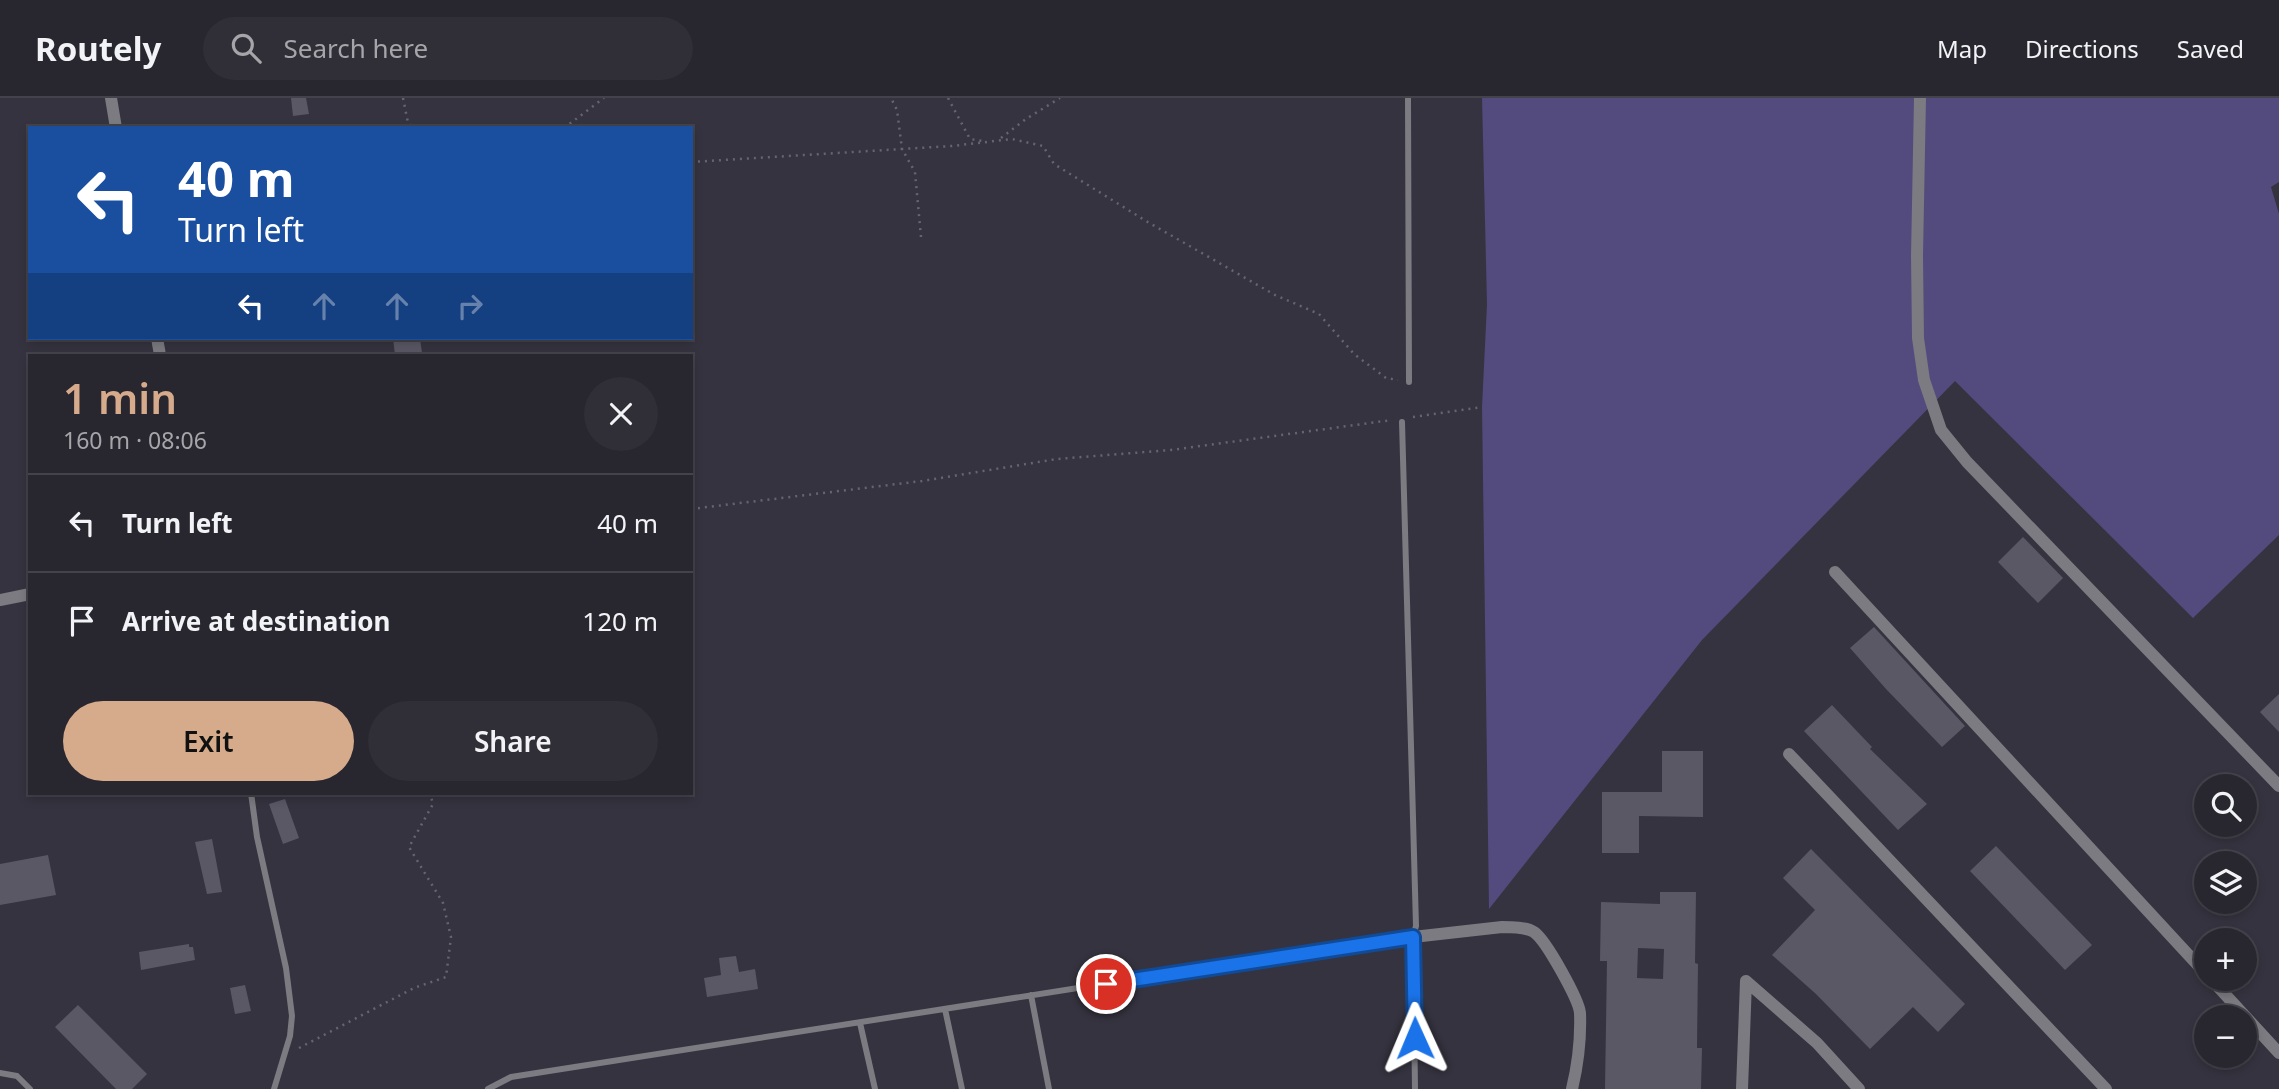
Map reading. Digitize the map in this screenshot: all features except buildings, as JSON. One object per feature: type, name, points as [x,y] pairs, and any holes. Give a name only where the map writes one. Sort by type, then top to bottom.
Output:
[{"type":"street","points":[[111,98],[116,126]]},
{"type":"street","points":[[1920,98],[1918,338],[1924,380],[1941,430],[1967,462],[2279,786]]},
{"type":"street","points":[[1835,572],[2194,961]]},
{"type":"street","points":[[0,600],[28,594]]},
{"type":"street","points":[[1789,754],[2106,1089]]},
{"type":"street","points":[[1413,937],[1502,927],[1516,927],[1534,932],[1555,960],[1580,1009],[1578,1062],[1572,1089]]},
{"type":"street","points":[[1742,1089],[1746,981],[1817,1043],[1859,1089]]},
{"type":"street","points":[[2222,991],[2279,1053]]},
{"type":"lane","points":[[1408,98],[1409,382]]},
{"type":"lane","points":[[1401,420],[1416,926],[1413,937],[1415,1089]]},
{"type":"lane","points":[[251,795],[257,837],[286,968],[292,1016],[274,1089]]},
{"type":"lane","points":[[488,1089],[511,1077],[1413,937]]},
{"type":"lane","points":[[1031,995],[1049,1089]]},
{"type":"lane","points":[[945,1009],[962,1089]]},
{"type":"lane","points":[[860,1023],[875,1089]]},
{"type":"lane","points":[[0,1073],[17,1076],[30,1089]]},
{"type":"path","points":[[403,98],[408,125]]},
{"type":"path","points":[[567,126],[604,98]]},
{"type":"path","points":[[891,98],[897,110],[902,149],[915,172],[921,237]]},
{"type":"path","points":[[948,98],[970,139],[986,142]]},
{"type":"path","points":[[998,140],[1060,98]]},
{"type":"path","points":[[693,162],[902,149],[1012,139],[1044,146],[1054,163],[1146,221],[1275,295],[1319,314],[1354,354],[1387,378],[1409,382]]},
{"type":"path","points":[[1414,417],[1482,407]]},
{"type":"path","points":[[693,509],[922,481],[1057,459],[1171,450],[1401,420]]},
{"type":"path","points":[[284,1056],[414,988],[446,977],[451,936],[443,903],[409,847],[433,804],[431,795]]},
{"type":"shaded area","points":[[1482,98],[2279,98],[2279,182],[2271,187],[2279,214],[2279,535],[2193,618],[1955,381],[1702,640],[1489,909],[1482,407],[1487,304]]},
{"type":"route","points":[[1106,984],[1413,937],[1415,1038]]}]
